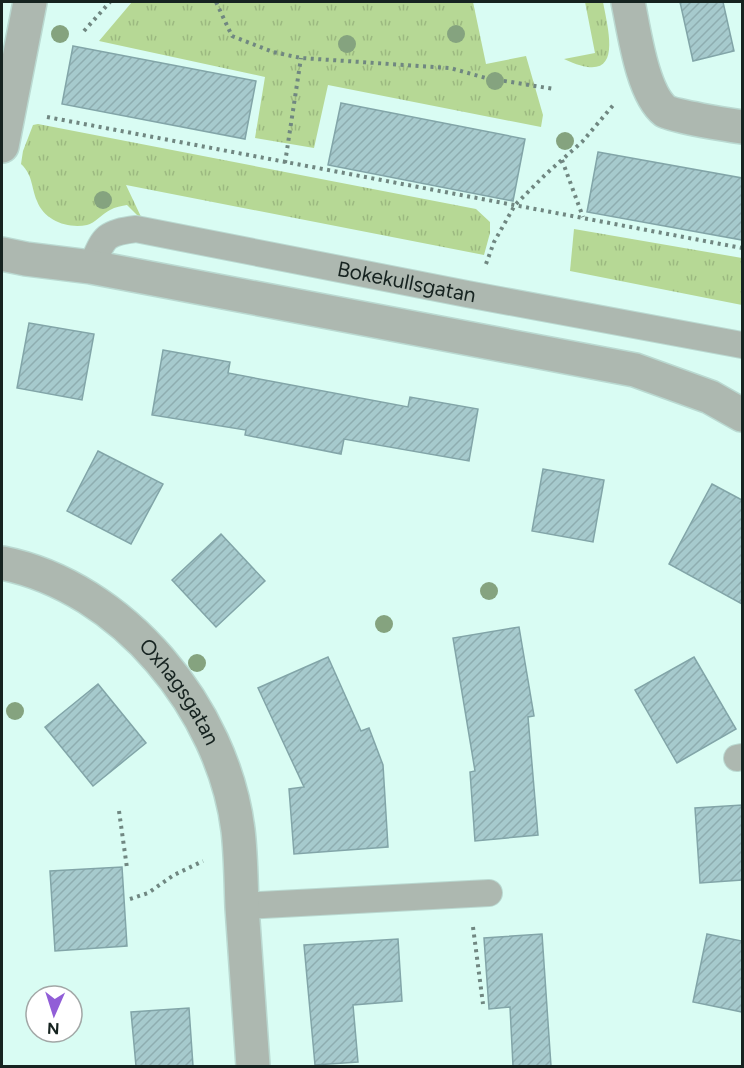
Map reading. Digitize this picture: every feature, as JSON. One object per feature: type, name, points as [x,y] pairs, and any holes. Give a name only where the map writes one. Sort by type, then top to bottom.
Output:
[{"type":"street","points":[[2,146],[30,2]]},
{"type":"street","points":[[628,2],[639,55],[652,97],[666,112],[742,128]]},
{"type":"street","name":"Bokekullsgatan","points":[[2,254],[91,267],[635,370],[710,397],[742,415]]},
{"type":"street","name":"Bokekullsgatan","points":[[710,397],[742,398]]},
{"type":"street","name":"Oxhagsgatan","points":[[2,563],[65,584],[118,618],[144,643],[180,684],[215,748],[228,783],[238,829],[253,1066]]},
{"type":"lane","name":"Bokekullsgatan","points":[[91,267],[104,239],[119,231],[136,229],[742,345]]},
{"type":"lane","points":[[242,906],[489,893]]},
{"type":"path","points":[[84,31],[110,2]]},
{"type":"path","points":[[216,2],[232,36],[273,52],[302,58],[450,68],[486,78],[554,89]]},
{"type":"path","points":[[285,163],[302,58]]},
{"type":"path","points":[[474,295],[494,242],[515,205],[582,142],[616,102]]},
{"type":"path","points":[[8,109],[742,248]]},
{"type":"path","points":[[562,160],[584,218]]},
{"type":"path","points":[[119,811],[128,868]]},
{"type":"path","points":[[130,899],[148,893],[194,864],[210,860]]},
{"type":"path","points":[[461,894],[475,933],[483,1004]]},
{"type":"green space","points":[[132,2],[473,2],[486,64],[526,56],[543,115],[541,127],[328,85],[314,148],[255,138],[265,77],[99,41]]},
{"type":"green space","points":[[585,2],[603,2],[608,30],[608,54],[604,63],[596,67],[583,66],[564,59],[595,53]]},
{"type":"green space","points":[[38,124],[476,209],[490,222],[490,233],[484,255],[126,185],[143,221],[127,205],[112,209],[87,225],[72,226],[57,222],[40,208],[30,177],[21,164],[23,151],[33,125]]},
{"type":"green space","points":[[574,229],[742,258],[742,305],[570,271]]},
{"type":"building","points":[[680,2],[723,2],[734,51],[693,61]]},
{"type":"building","points":[[73,46],[256,81],[245,139],[62,104]]},
{"type":"building","points":[[341,103],[525,139],[513,201],[328,165]]},
{"type":"building","points":[[598,152],[742,178],[742,240],[587,212]]},
{"type":"building","points":[[29,323],[94,334],[82,400],[17,388]]},
{"type":"building","points":[[163,350],[230,362],[228,373],[408,407],[410,397],[478,409],[469,461],[344,439],[341,454],[245,435],[246,430],[152,415]]},
{"type":"building","points":[[98,451],[163,484],[131,544],[67,511]]},
{"type":"building","points":[[543,469],[604,480],[593,542],[532,531]]},
{"type":"building","points":[[712,484],[742,500],[742,604],[669,564]]},
{"type":"building","points":[[221,534],[265,581],[216,627],[172,580]]},
{"type":"building","points":[[519,627],[534,716],[528,717],[538,835],[475,841],[470,772],[475,771],[453,638]]},
{"type":"building","points":[[328,657],[361,731],[369,728],[383,765],[388,847],[294,854],[289,789],[304,787],[258,688]]},
{"type":"building","points":[[694,657],[736,729],[677,763],[635,690]]},
{"type":"building","points":[[98,684],[146,743],[93,786],[45,727]]},
{"type":"building","points":[[742,805],[742,880],[700,883],[695,808]]},
{"type":"building","points":[[122,867],[127,946],[55,951],[50,871]]},
{"type":"building","points":[[542,934],[551,1066],[513,1066],[510,1007],[489,1009],[484,938]]},
{"type":"building","points":[[707,934],[742,941],[742,1012],[693,1002]]},
{"type":"building","points":[[398,939],[402,1001],[353,1005],[358,1062],[315,1065],[304,945]]},
{"type":"building","points":[[189,1008],[193,1066],[136,1066],[131,1012]]}]
